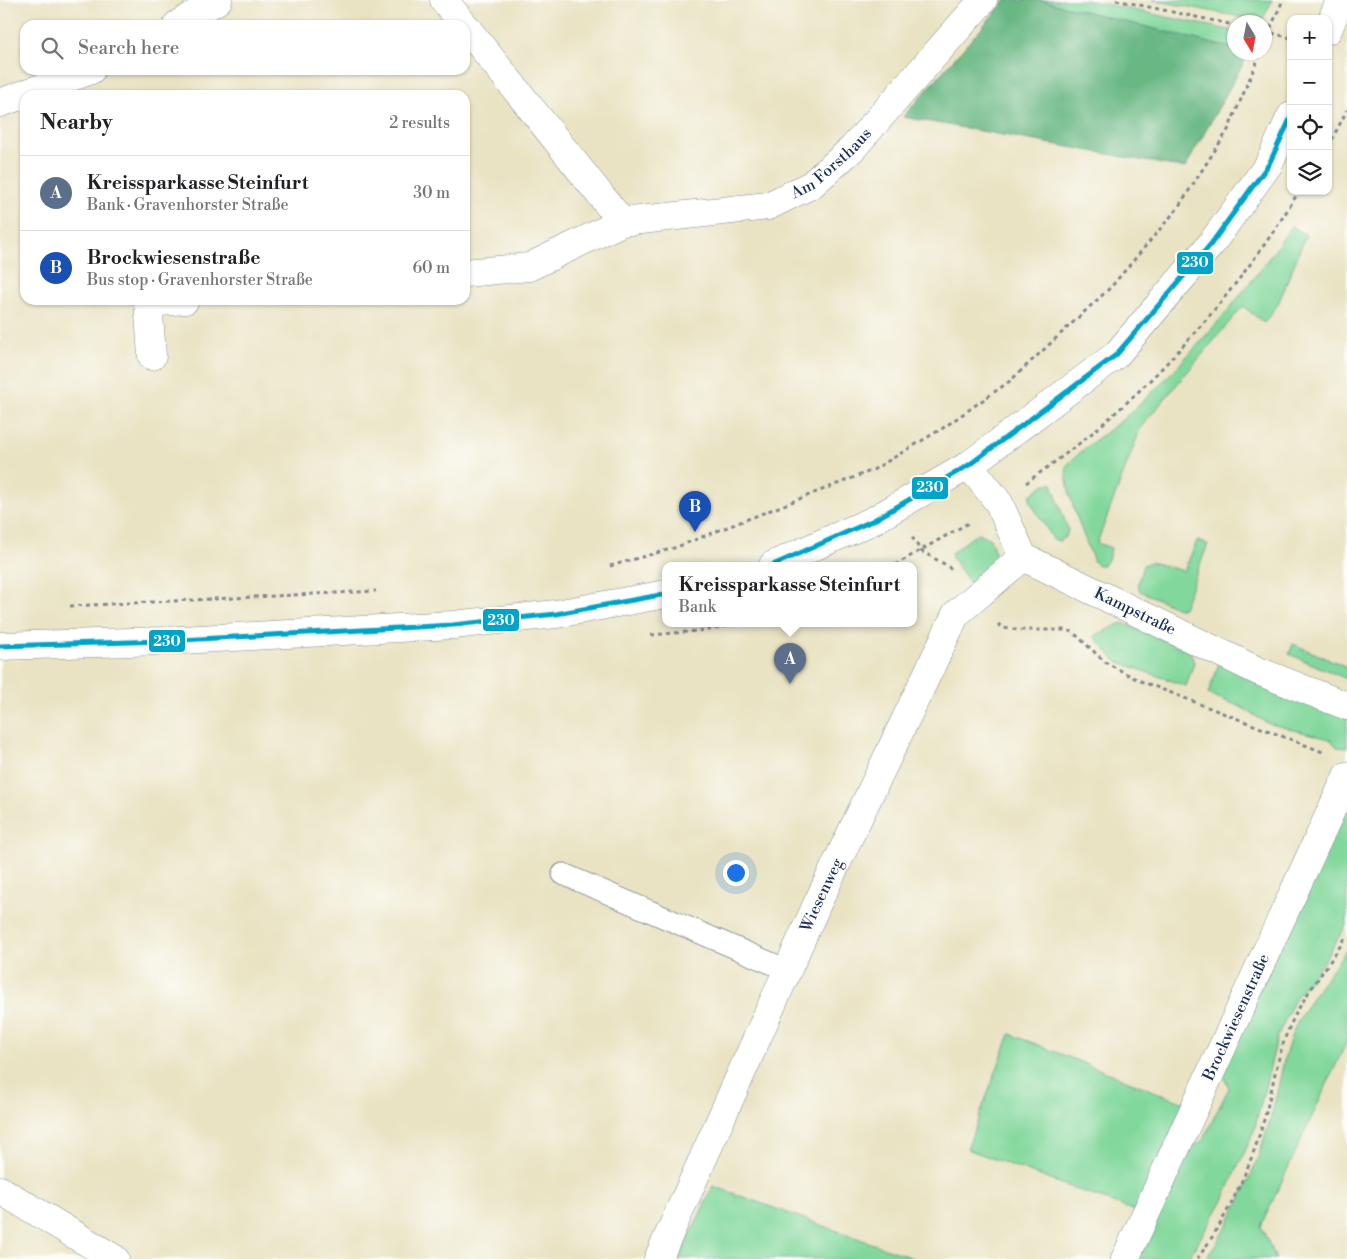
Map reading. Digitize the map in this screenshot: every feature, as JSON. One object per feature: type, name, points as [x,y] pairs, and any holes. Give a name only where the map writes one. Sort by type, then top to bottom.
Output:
[{"type":"street","points":[[185,20],[218,0]]},
{"type":"street","points":[[444,0],[459,20]]},
{"type":"street","name":"Am Forsthaus","points":[[470,273],[529,267],[622,222],[764,206],[811,185],[852,149],[983,0]]},
{"type":"street","points":[[1332,20],[1340,0]]},
{"type":"street","points":[[470,33],[622,222]]},
{"type":"street","points":[[36,90],[77,75]]},
{"type":"street","points":[[0,103],[20,96]]},
{"type":"street","points":[[780,562],[874,520],[969,465],[1116,355],[1211,244],[1269,164],[1287,125]]},
{"type":"street","points":[[148,305],[152,356]]},
{"type":"street","points":[[969,465],[999,503],[1023,557]]},
{"type":"street","name":"Wiesenweg","points":[[658,1259],[787,970],[956,614],[1023,557]]},
{"type":"street","name":"Kampstraße","points":[[1023,557],[1258,672],[1347,706]]},
{"type":"street","points":[[0,646],[162,641],[453,625],[556,614],[662,595]]},
{"type":"street","name":"Brockwiesenstraße","points":[[1125,1259],[1347,776]]},
{"type":"street","points":[[0,1190],[115,1259]]},
{"type":"lane","points":[[563,874],[787,970]]},
{"type":"path","points":[[1116,0],[1227,24]]},
{"type":"path","points":[[1272,25],[1283,0]]},
{"type":"path","points":[[1272,33],[1287,37]]},
{"type":"path","points":[[609,566],[674,548],[873,470],[943,428],[1010,382],[1111,287],[1177,209],[1228,130],[1257,60]]},
{"type":"path","points":[[1332,139],[1347,110]]},
{"type":"path","points":[[873,470],[921,552],[948,566],[971,602],[1004,628],[1073,632],[1106,662],[1138,680],[1329,754]]},
{"type":"path","points":[[69,606],[380,591]]},
{"type":"path","points":[[1197,1259],[1228,1209],[1253,1154],[1267,1109],[1277,1061],[1289,1027],[1347,935]]},
{"type":"green space","points":[[1006,0],[1039,0],[1227,47],[1227,60],[1245,60],[1185,168],[903,117]]},
{"type":"green space","points":[[1039,0],[1085,0],[1227,30],[1227,47]]},
{"type":"green space","points":[[1153,0],[1272,0],[1265,15],[1230,15]]},
{"type":"green space","points":[[1292,226],[1306,235],[1278,304],[1264,323],[1243,306],[1141,427],[1097,543],[1111,548],[1108,560],[1103,565],[1098,565],[1094,562],[1071,499],[1066,474],[1067,465],[1084,449],[1129,414],[1180,364],[1239,297]]},
{"type":"green space","points":[[1045,484],[1052,484],[1068,530],[1066,537],[1059,541],[1053,539],[1030,501],[1030,495]]},
{"type":"green space","points":[[978,533],[990,539],[996,556],[996,563],[992,572],[974,588],[952,558],[951,553]]},
{"type":"green space","points":[[1197,541],[1208,544],[1183,608],[1178,608],[1140,591],[1138,584],[1143,565],[1151,562],[1184,571]]},
{"type":"green space","points":[[1122,623],[1190,651],[1194,663],[1186,686],[1116,661],[1094,636]]},
{"type":"green space","points":[[1293,644],[1347,667],[1347,679],[1289,654]]},
{"type":"green space","points":[[1219,663],[1347,715],[1347,748],[1337,747],[1330,739],[1267,723],[1241,707],[1208,694]]},
{"type":"green space","points":[[1347,802],[1347,924],[1322,964],[1296,997],[1278,1035],[1254,1131],[1223,1200],[1188,1259],[1134,1259],[1186,1150],[1202,1141],[1229,1088],[1222,1071]]},
{"type":"green space","points":[[1347,949],[1347,1041],[1261,1226],[1276,1259],[1206,1259],[1236,1209],[1252,1173],[1271,1117],[1286,1053],[1298,1021]]},
{"type":"green space","points":[[1010,1034],[1184,1103],[1135,1211],[967,1149]]},
{"type":"green space","points":[[713,1186],[915,1259],[679,1259]]},
{"type":"transit line","name":"230","points":[[780,562],[874,520],[969,465],[1116,355],[1211,244],[1269,164],[1287,126]]},
{"type":"transit line","name":"230","points":[[0,646],[163,641],[453,625],[556,614],[662,595]]},
{"type":"place","name":"Brockwiesenstraße","points":[[695,532]]},
{"type":"place","name":"Kreissparkasse Steinfurt","points":[[790,684]]}]
